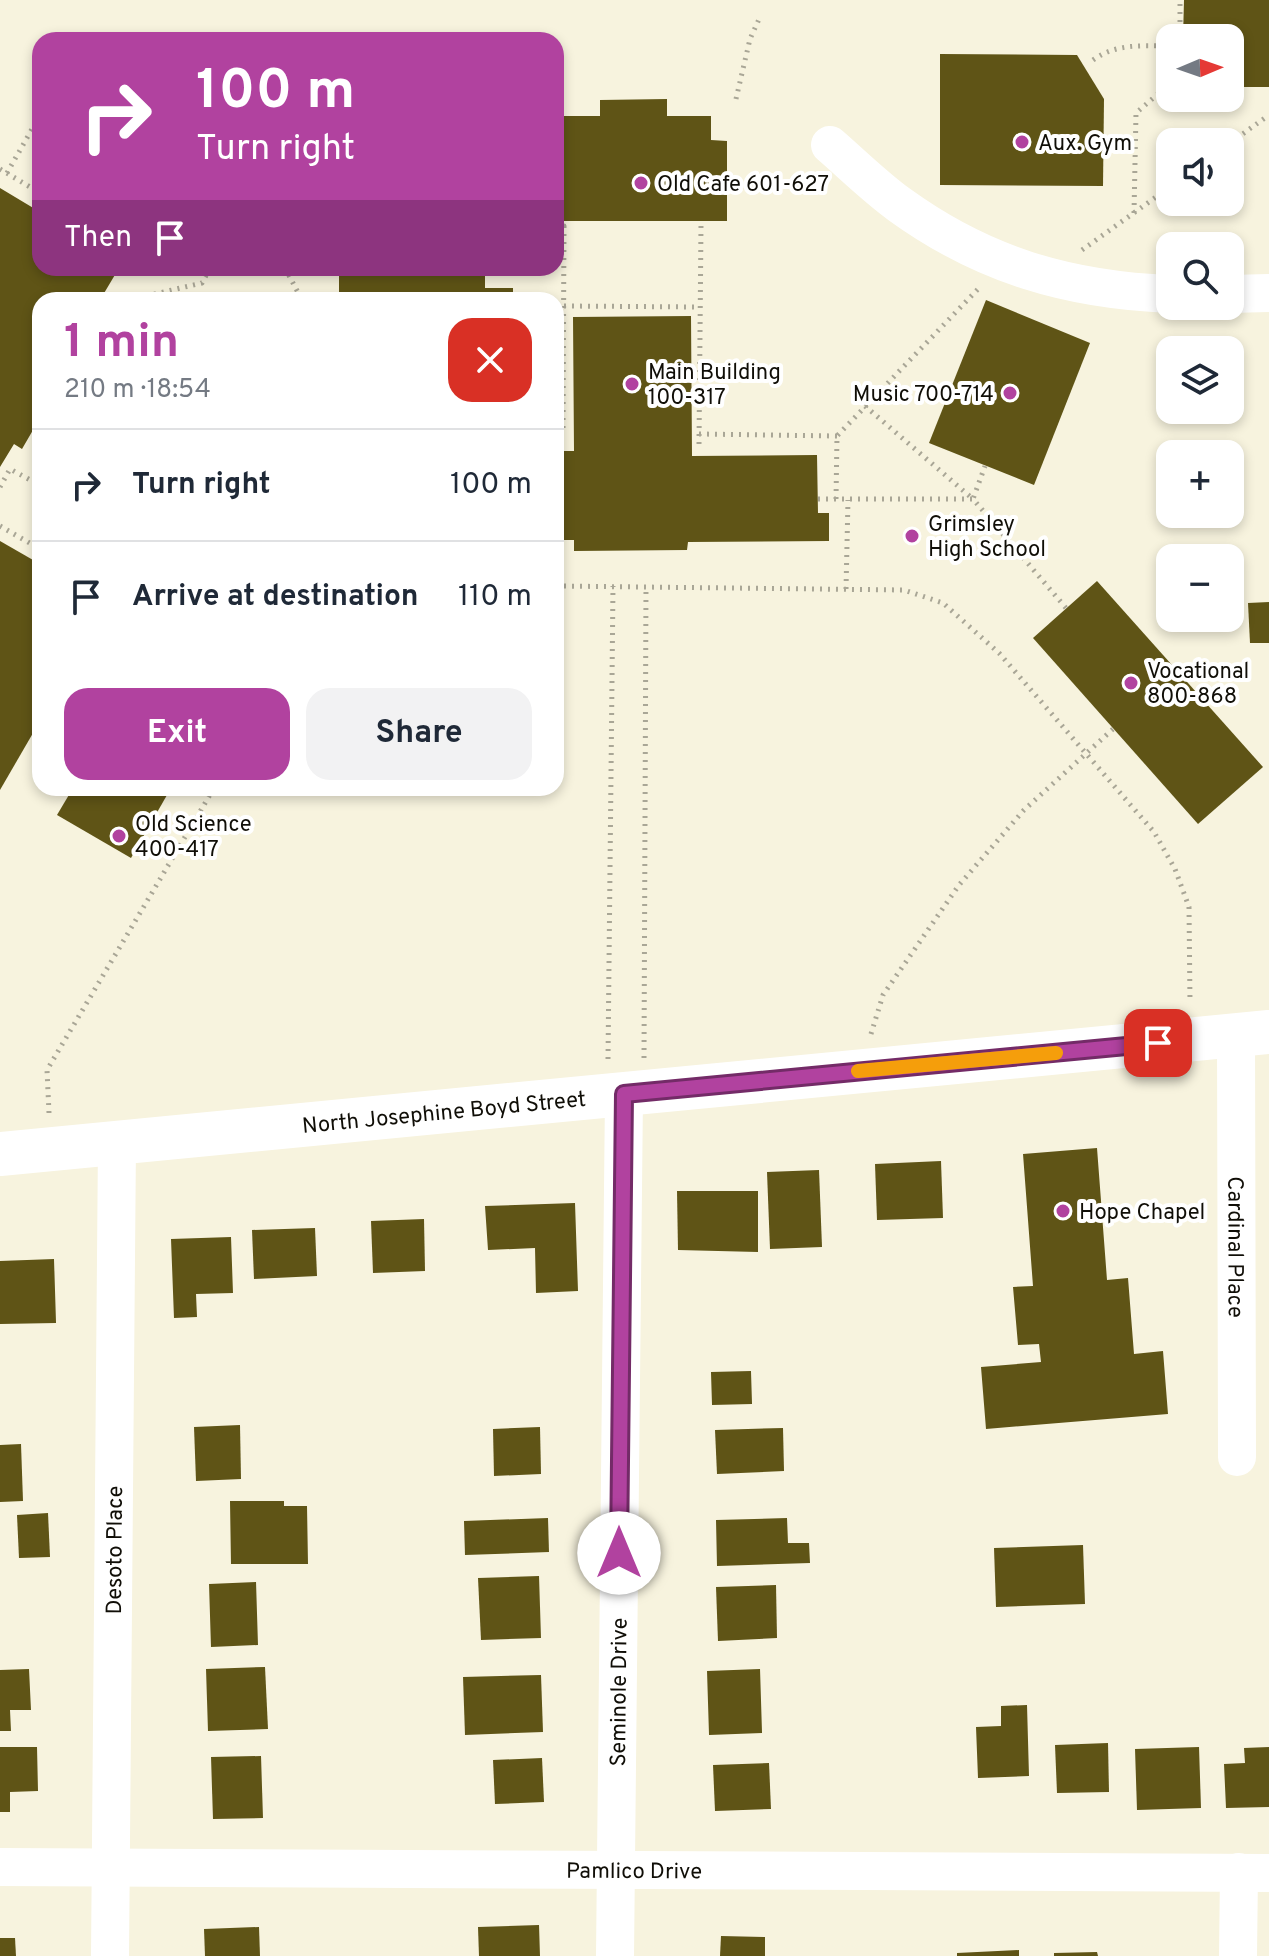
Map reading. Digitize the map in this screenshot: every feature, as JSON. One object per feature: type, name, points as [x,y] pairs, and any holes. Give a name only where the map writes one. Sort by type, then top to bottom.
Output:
[{"type":"main road","name":"North Josephine Boyd Street","points":[[0,1154],[1252,1033]]},
{"type":"street","points":[[830,145],[896,203],[990,259],[1087,286],[1156,293]]},
{"type":"street","points":[[1244,294],[1269,293]]},
{"type":"street","name":"Cardinal Place","points":[[1237,1457],[1252,1033]]},
{"type":"street","name":"Seminole Drive","points":[[615,1956],[625,1094]]},
{"type":"street","name":"Desoto Place","points":[[110,1956],[117,1142]]},
{"type":"street","name":"Pamlico Drive","points":[[0,1867],[1254,1873]]},
{"type":"street","points":[[1238,1956],[1254,1873]]},
{"type":"path","points":[[1180,0],[1180,24]]},
{"type":"path","points":[[736,99],[750,39],[760,17]]},
{"type":"path","points":[[1093,60],[1121,46],[1156,46]]},
{"type":"path","points":[[1134,213],[1136,113],[1156,96]]},
{"type":"path","points":[[1244,133],[1269,115]]},
{"type":"path","points":[[7,173],[32,129]]},
{"type":"path","points":[[0,169],[32,188]]},
{"type":"path","points":[[1075,255],[1156,197]]},
{"type":"path","points":[[699,444],[701,225]]},
{"type":"path","points":[[564,226],[564,276]]},
{"type":"path","points":[[163,292],[202,283],[206,276]]},
{"type":"path","points":[[836,499],[837,436],[988,278]]},
{"type":"path","points":[[564,292],[564,306],[700,307]]},
{"type":"path","points":[[865,406],[973,499],[1066,608]]},
{"type":"path","points":[[699,434],[837,436]]},
{"type":"path","points":[[973,499],[985,466]]},
{"type":"path","points":[[0,487],[10,469],[32,481]]},
{"type":"path","points":[[818,499],[973,499]]},
{"type":"path","points":[[846,589],[848,500]]},
{"type":"path","points":[[0,526],[32,544]]},
{"type":"path","points":[[564,586],[904,590],[943,603],[999,653],[1154,832],[1175,869],[1189,907],[1190,1007]]},
{"type":"path","points":[[613,586],[625,1094]]},
{"type":"path","points":[[625,1094],[646,587]]},
{"type":"path","points":[[870,1037],[883,995],[959,885],[1024,810],[1113,729]]},
{"type":"path","points":[[49,1120],[47,1070],[209,796]]},
{"type":"building","points":[[1184,0],[1269,0],[1269,87],[1244,87],[1244,24],[1183,24]]},
{"type":"building","name":"Aux. Gym","points":[[940,54],[1077,55],[1104,99],[1103,186],[940,185]]},
{"type":"building","name":"Old Cafe 601-627","points":[[667,99],[667,116],[711,116],[711,140],[727,141],[727,221],[564,221],[564,116],[600,116],[600,100]]},
{"type":"building","points":[[0,188],[32,207],[32,276],[114,276],[105,292],[32,292],[32,432],[22,449],[14,444],[0,467]]},
{"type":"building","points":[[339,276],[485,276],[485,288],[513,288],[513,292],[339,292]]},
{"type":"building","name":"Music 700-714","points":[[986,300],[1090,343],[1034,485],[929,443]]},
{"type":"building","name":"Main Building 100-317","points":[[691,316],[692,456],[817,455],[818,513],[829,513],[829,541],[688,542],[687,550],[574,551],[574,540],[564,540],[564,451],[574,451],[573,317]]},
{"type":"building","points":[[0,541],[32,559],[32,735],[0,790]]},
{"type":"building","name":"Vocational 800-868","points":[[1097,581],[1263,767],[1198,824],[1033,638]]},
{"type":"building","points":[[1269,602],[1269,643],[1250,643],[1248,603]]},
{"type":"building","name":"Old Science 400-417","points":[[68,796],[166,796],[131,858],[57,815]]},
{"type":"building","points":[[1097,1148],[1107,1280],[1128,1278],[1134,1354],[1163,1351],[1168,1414],[986,1429],[981,1367],[1041,1362],[1039,1344],[1018,1345],[1013,1287],[1033,1286],[1023,1154]]},
{"type":"building","points":[[941,1161],[943,1218],[877,1220],[875,1164]]},
{"type":"building","points":[[819,1170],[822,1247],[770,1249],[767,1172]]},
{"type":"building","points":[[677,1191],[758,1191],[758,1252],[678,1250]]},
{"type":"building","points":[[575,1203],[578,1291],[536,1293],[535,1248],[488,1250],[485,1206]]},
{"type":"building","points":[[424,1219],[425,1271],[373,1273],[371,1221]]},
{"type":"building","points":[[315,1228],[317,1276],[254,1279],[252,1230]]},
{"type":"building","points":[[231,1237],[233,1293],[196,1294],[197,1317],[174,1318],[171,1239]]},
{"type":"building","points":[[54,1259],[56,1323],[0,1324],[0,1261]]},
{"type":"building","points":[[751,1371],[752,1404],[712,1405],[711,1372]]},
{"type":"building","points":[[240,1425],[241,1479],[196,1481],[194,1427]]},
{"type":"building","points":[[540,1427],[541,1474],[494,1476],[493,1429]]},
{"type":"building","points":[[783,1428],[784,1471],[717,1474],[715,1430]]},
{"type":"building","points":[[21,1444],[23,1501],[0,1502],[0,1445]]},
{"type":"building","points":[[230,1501],[284,1501],[284,1506],[307,1506],[308,1564],[231,1564]]},
{"type":"building","points":[[48,1513],[50,1557],[19,1558],[17,1515]]},
{"type":"building","points":[[548,1518],[549,1552],[465,1555],[464,1521]]},
{"type":"building","points":[[787,1518],[788,1543],[809,1543],[810,1563],[717,1566],[716,1520]]},
{"type":"building","points":[[1083,1545],[1085,1604],[996,1607],[994,1548]]},
{"type":"building","points":[[539,1576],[541,1638],[481,1640],[478,1578]]},
{"type":"building","points":[[256,1582],[258,1645],[211,1647],[209,1584]]},
{"type":"building","points":[[776,1585],[777,1638],[718,1641],[716,1587]]},
{"type":"building","points":[[265,1667],[268,1729],[208,1731],[206,1669]]},
{"type":"building","points":[[29,1669],[31,1710],[10,1710],[11,1731],[0,1731],[0,1670]]},
{"type":"building","points":[[760,1669],[762,1733],[709,1735],[707,1671]]},
{"type":"building","points":[[541,1675],[543,1732],[465,1735],[463,1677]]},
{"type":"building","points":[[1027,1705],[1029,1776],[978,1778],[976,1727],[1001,1726],[1001,1706]]},
{"type":"building","points":[[1108,1743],[1109,1792],[1057,1793],[1055,1745]]},
{"type":"building","points":[[0,1747],[37,1747],[38,1791],[10,1792],[10,1812],[0,1812]]},
{"type":"building","points":[[1199,1747],[1201,1808],[1137,1810],[1135,1749]]},
{"type":"building","points":[[1269,1747],[1269,1807],[1226,1808],[1224,1764],[1245,1763],[1244,1748]]},
{"type":"building","points":[[261,1756],[263,1818],[213,1819],[211,1757]]},
{"type":"building","points":[[542,1758],[544,1802],[495,1804],[493,1760]]},
{"type":"building","points":[[769,1763],[771,1809],[715,1811],[713,1765]]},
{"type":"building","points":[[539,1925],[540,1956],[479,1956],[478,1927]]},
{"type":"building","points":[[259,1927],[260,1956],[205,1956],[204,1929]]},
{"type":"building","points":[[721,1936],[765,1937],[765,1956],[720,1956]]},
{"type":"building","points":[[0,1938],[15,1938],[16,1956],[0,1956]]},
{"type":"building","points":[[1019,1950],[1019,1956],[957,1956],[957,1953]]},
{"type":"building","points":[[1097,1952],[1098,1956],[1054,1956],[1054,1953]]},
{"type":"slow traffic","points":[[858,1071],[1056,1053]]},
{"type":"place","name":"Aux. Gym","points":[[1022,142]]},
{"type":"place","name":"Old Cafe 601-627","points":[[641,183]]},
{"type":"place","name":"Main Building 100-317","points":[[632,384]]},
{"type":"place","name":"Music 700-714","points":[[1010,393]]},
{"type":"place","name":"Grimsley High School","points":[[912,536]]},
{"type":"place","name":"Vocational 800-868","points":[[1131,683]]},
{"type":"place","name":"Old Science 400-417","points":[[119,836]]},
{"type":"place","name":"Hope Chapel","points":[[1063,1211]]},
{"type":"route","points":[[619,1553],[624,1094],[1158,1043]]}]
